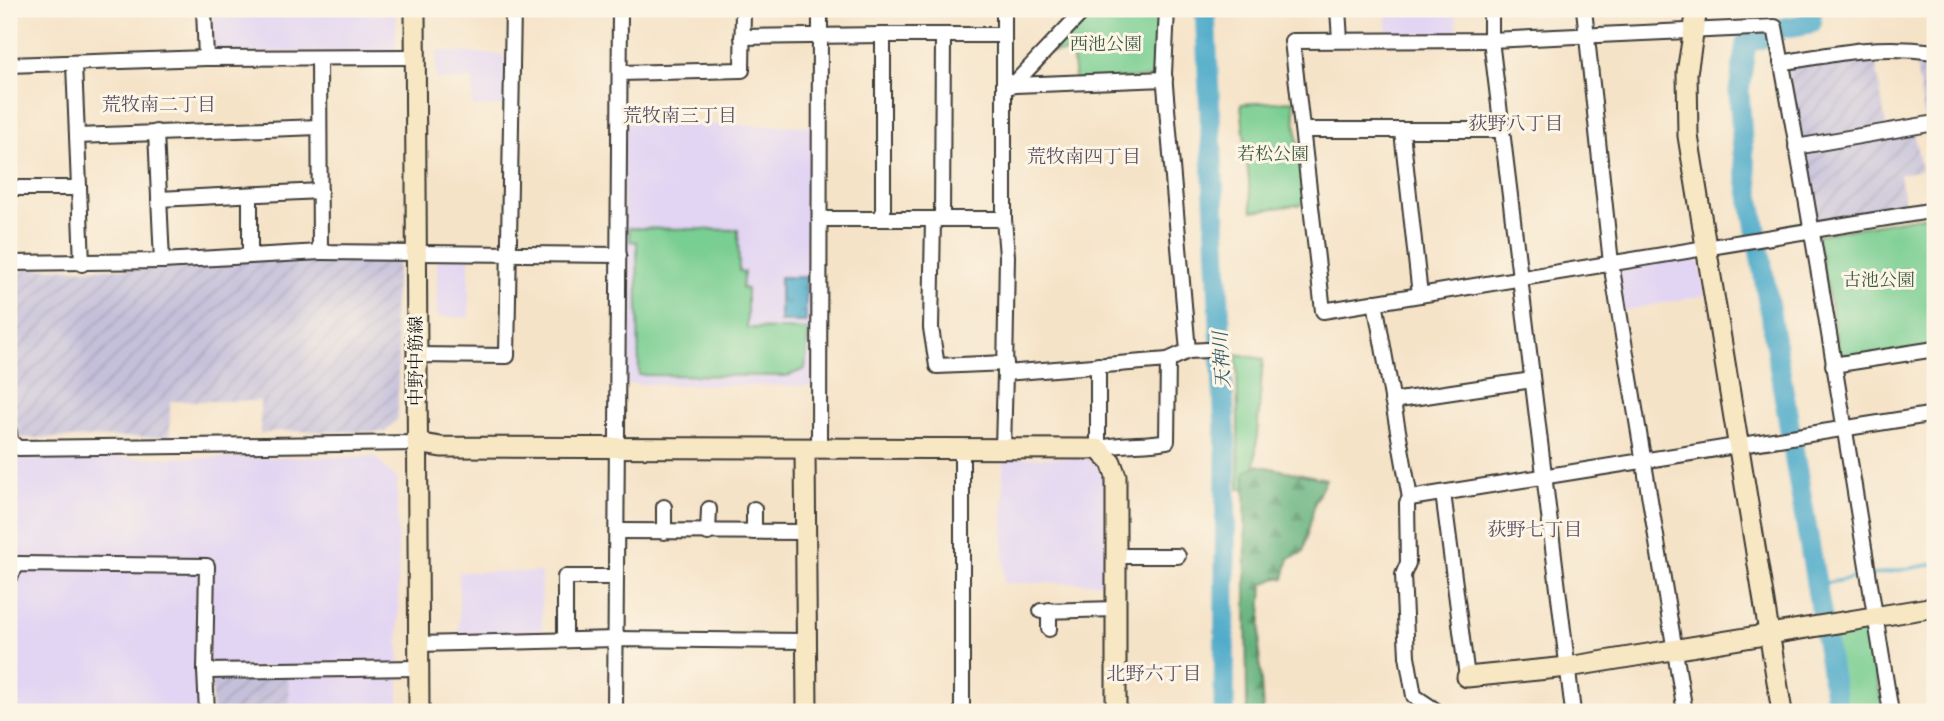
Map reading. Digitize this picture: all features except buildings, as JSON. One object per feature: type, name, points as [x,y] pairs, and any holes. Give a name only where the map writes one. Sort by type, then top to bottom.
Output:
[{"type":"street","points":[[204,9],[206,58]]},
{"type":"street","name":"中野中筋線","points":[[415,9],[419,712]]},
{"type":"street","points":[[416,355],[507,356],[513,9]]},
{"type":"street","points":[[615,712],[620,9]]},
{"type":"street","points":[[620,73],[742,70],[743,9]]},
{"type":"street","points":[[807,712],[806,532],[821,219],[820,9]]},
{"type":"street","points":[[1003,448],[1007,256],[1003,219],[1010,87],[1004,9]]},
{"type":"street","points":[[1010,87],[1085,9]]},
{"type":"street","points":[[1167,9],[1165,79],[1188,351]]},
{"type":"street","points":[[1338,9],[1340,40]]},
{"type":"street","points":[[1491,9],[1491,40],[1518,279],[1573,712]]},
{"type":"street","points":[[1584,9],[1584,34],[1611,263],[1685,712]]},
{"type":"street","points":[[1698,9],[1687,73],[1686,118],[1782,712]]},
{"type":"street","points":[[1891,712],[1811,230],[1775,27],[1491,40],[1292,41],[1323,311],[1706,249],[1811,230],[1935,210]]},
{"type":"street","points":[[883,35],[883,219]]},
{"type":"street","points":[[742,37],[1004,35]]},
{"type":"street","points":[[943,36],[931,328],[937,366],[1005,368],[1098,365],[1168,360],[1188,351],[1207,351]]},
{"type":"street","points":[[1781,63],[1872,47],[1898,46],[1935,52]]},
{"type":"street","points":[[9,65],[206,58],[415,57]]},
{"type":"street","points":[[319,58],[320,251]]},
{"type":"street","points":[[74,64],[82,264]]},
{"type":"street","points":[[1010,87],[1165,79]]},
{"type":"street","points":[[1796,147],[1935,123]]},
{"type":"street","points":[[77,136],[320,127]]},
{"type":"street","points":[[1303,130],[1502,130]]},
{"type":"street","points":[[156,132],[162,261]]},
{"type":"street","points":[[1402,132],[1420,295]]},
{"type":"street","points":[[9,188],[79,188]]},
{"type":"street","points":[[159,199],[320,191]]},
{"type":"street","points":[[250,195],[250,255]]},
{"type":"street","points":[[821,219],[1003,219]]},
{"type":"street","points":[[9,263],[162,261],[320,251],[619,255]]},
{"type":"street","points":[[1375,302],[1409,499],[1408,563],[1403,575],[1407,656],[1414,696],[1438,712]]},
{"type":"street","points":[[1832,365],[1935,349]]},
{"type":"street","points":[[9,432],[10,441],[18,448],[417,443],[433,447],[1098,449],[1167,441],[1168,360]]},
{"type":"street","points":[[1098,365],[1098,449],[1111,462],[1116,476],[1116,712]]},
{"type":"street","points":[[1392,401],[1532,380]]},
{"type":"street","points":[[1409,499],[1935,414]]},
{"type":"street","points":[[962,449],[962,712]]},
{"type":"street","points":[[1443,493],[1467,677],[1567,667],[1935,607]]},
{"type":"street","points":[[664,507],[664,532]]},
{"type":"street","points":[[708,533],[709,509]]},
{"type":"street","points":[[754,509],[754,532]]},
{"type":"street","points":[[618,531],[806,532]]},
{"type":"street","points":[[1116,556],[1178,556]]},
{"type":"street","points":[[9,577],[18,564],[206,566],[207,712]]},
{"type":"street","points":[[565,640],[565,577],[615,577]]},
{"type":"street","points":[[1049,629],[1045,610],[1116,609]]},
{"type":"street","points":[[418,644],[617,639],[806,641]]},
{"type":"street","points":[[205,671],[418,668]]},
{"type":"shaded area","points":[[212,9],[396,9],[396,49],[394,52],[214,53]]},
{"type":"shaded area","points":[[1386,9],[1456,9],[1457,33],[1387,34]]},
{"type":"shaded area","points":[[437,51],[506,55],[506,106],[473,107],[473,80],[436,80]]},
{"type":"shaded area","points":[[1874,52],[1886,126],[1805,140],[1799,137],[1788,71],[1792,66]]},
{"type":"shaded area","points":[[1914,55],[1935,58],[1935,118],[1925,120]]},
{"type":"shaded area","points":[[622,123],[815,126],[815,386],[624,384]]},
{"type":"shaded area","points":[[1914,131],[1921,170],[1900,174],[1906,211],[1819,225],[1813,222],[1803,155],[1807,150]]},
{"type":"shaded area","points":[[1693,256],[1699,259],[1705,295],[1622,311],[1615,273],[1620,268]]},
{"type":"shaded area","points":[[398,258],[393,320],[398,345],[398,418],[385,432],[278,431],[260,434],[260,401],[170,401],[170,437],[21,438],[13,431],[9,398],[9,268],[154,269],[226,260]]},
{"type":"shaded area","points":[[437,258],[469,258],[469,317],[437,317]]},
{"type":"shaded area","points":[[375,457],[397,479],[399,664],[208,668],[212,562],[11,558],[9,458]]},
{"type":"shaded area","points":[[1088,457],[1097,462],[1105,472],[1106,583],[1004,583],[1003,458]]},
{"type":"shaded area","points":[[26,568],[201,570],[201,712],[9,712],[9,580],[16,581]]},
{"type":"shaded area","points":[[459,572],[541,572],[542,634],[459,634]]},
{"type":"shaded area","points":[[212,674],[288,675],[289,712],[212,712]]},
{"type":"shaded area","points":[[399,674],[399,712],[289,712],[288,675]]},
{"type":"green space","name":"西池公園","points":[[1096,9],[1160,9],[1161,77],[1075,81],[1072,52],[1050,53],[1087,13]]},
{"type":"green space","name":"若松公園","points":[[1293,101],[1305,204],[1252,211],[1241,104]]},
{"type":"green space","name":"古池公園","points":[[1935,214],[1935,346],[1841,361],[1817,235]]},
{"type":"green space","points":[[629,228],[738,230],[739,271],[744,272],[742,288],[747,289],[747,328],[809,330],[805,369],[787,376],[639,375],[637,242],[630,241]]},
{"type":"green space","points":[[1237,354],[1263,359],[1253,487],[1239,489]]},
{"type":"green space","points":[[1257,465],[1326,479],[1315,502],[1303,553],[1289,558],[1284,579],[1277,578],[1263,584],[1259,652],[1263,712],[1247,712],[1245,472]]},
{"type":"green space","points":[[1869,631],[1883,712],[1847,712],[1834,636]]},
{"type":"water","points":[[780,277],[806,277],[806,322],[780,322]]},
{"type":"waterway","name":"天神川","points":[[1205,9],[1226,452],[1224,712]]},
{"type":"waterway","points":[[1783,28],[1811,23],[1811,9]]},
{"type":"waterway","points":[[1769,36],[1746,43],[1739,91],[1743,154],[1838,712]]},
{"type":"waterway","points":[[1872,575],[1935,564]]},
{"type":"waterway","points":[[1815,585],[1864,576]]},
{"type":"district","name":"荒牧南二丁目","points":[[159,104]]},
{"type":"district","name":"荒牧南三丁目","points":[[680,115]]},
{"type":"district","name":"荻野八丁目","points":[[1516,123]]},
{"type":"district","name":"荒牧南四丁目","points":[[1084,156]]},
{"type":"district","name":"荻野七丁目","points":[[1535,529]]},
{"type":"district","name":"北野六丁目","points":[[1154,673]]}]
